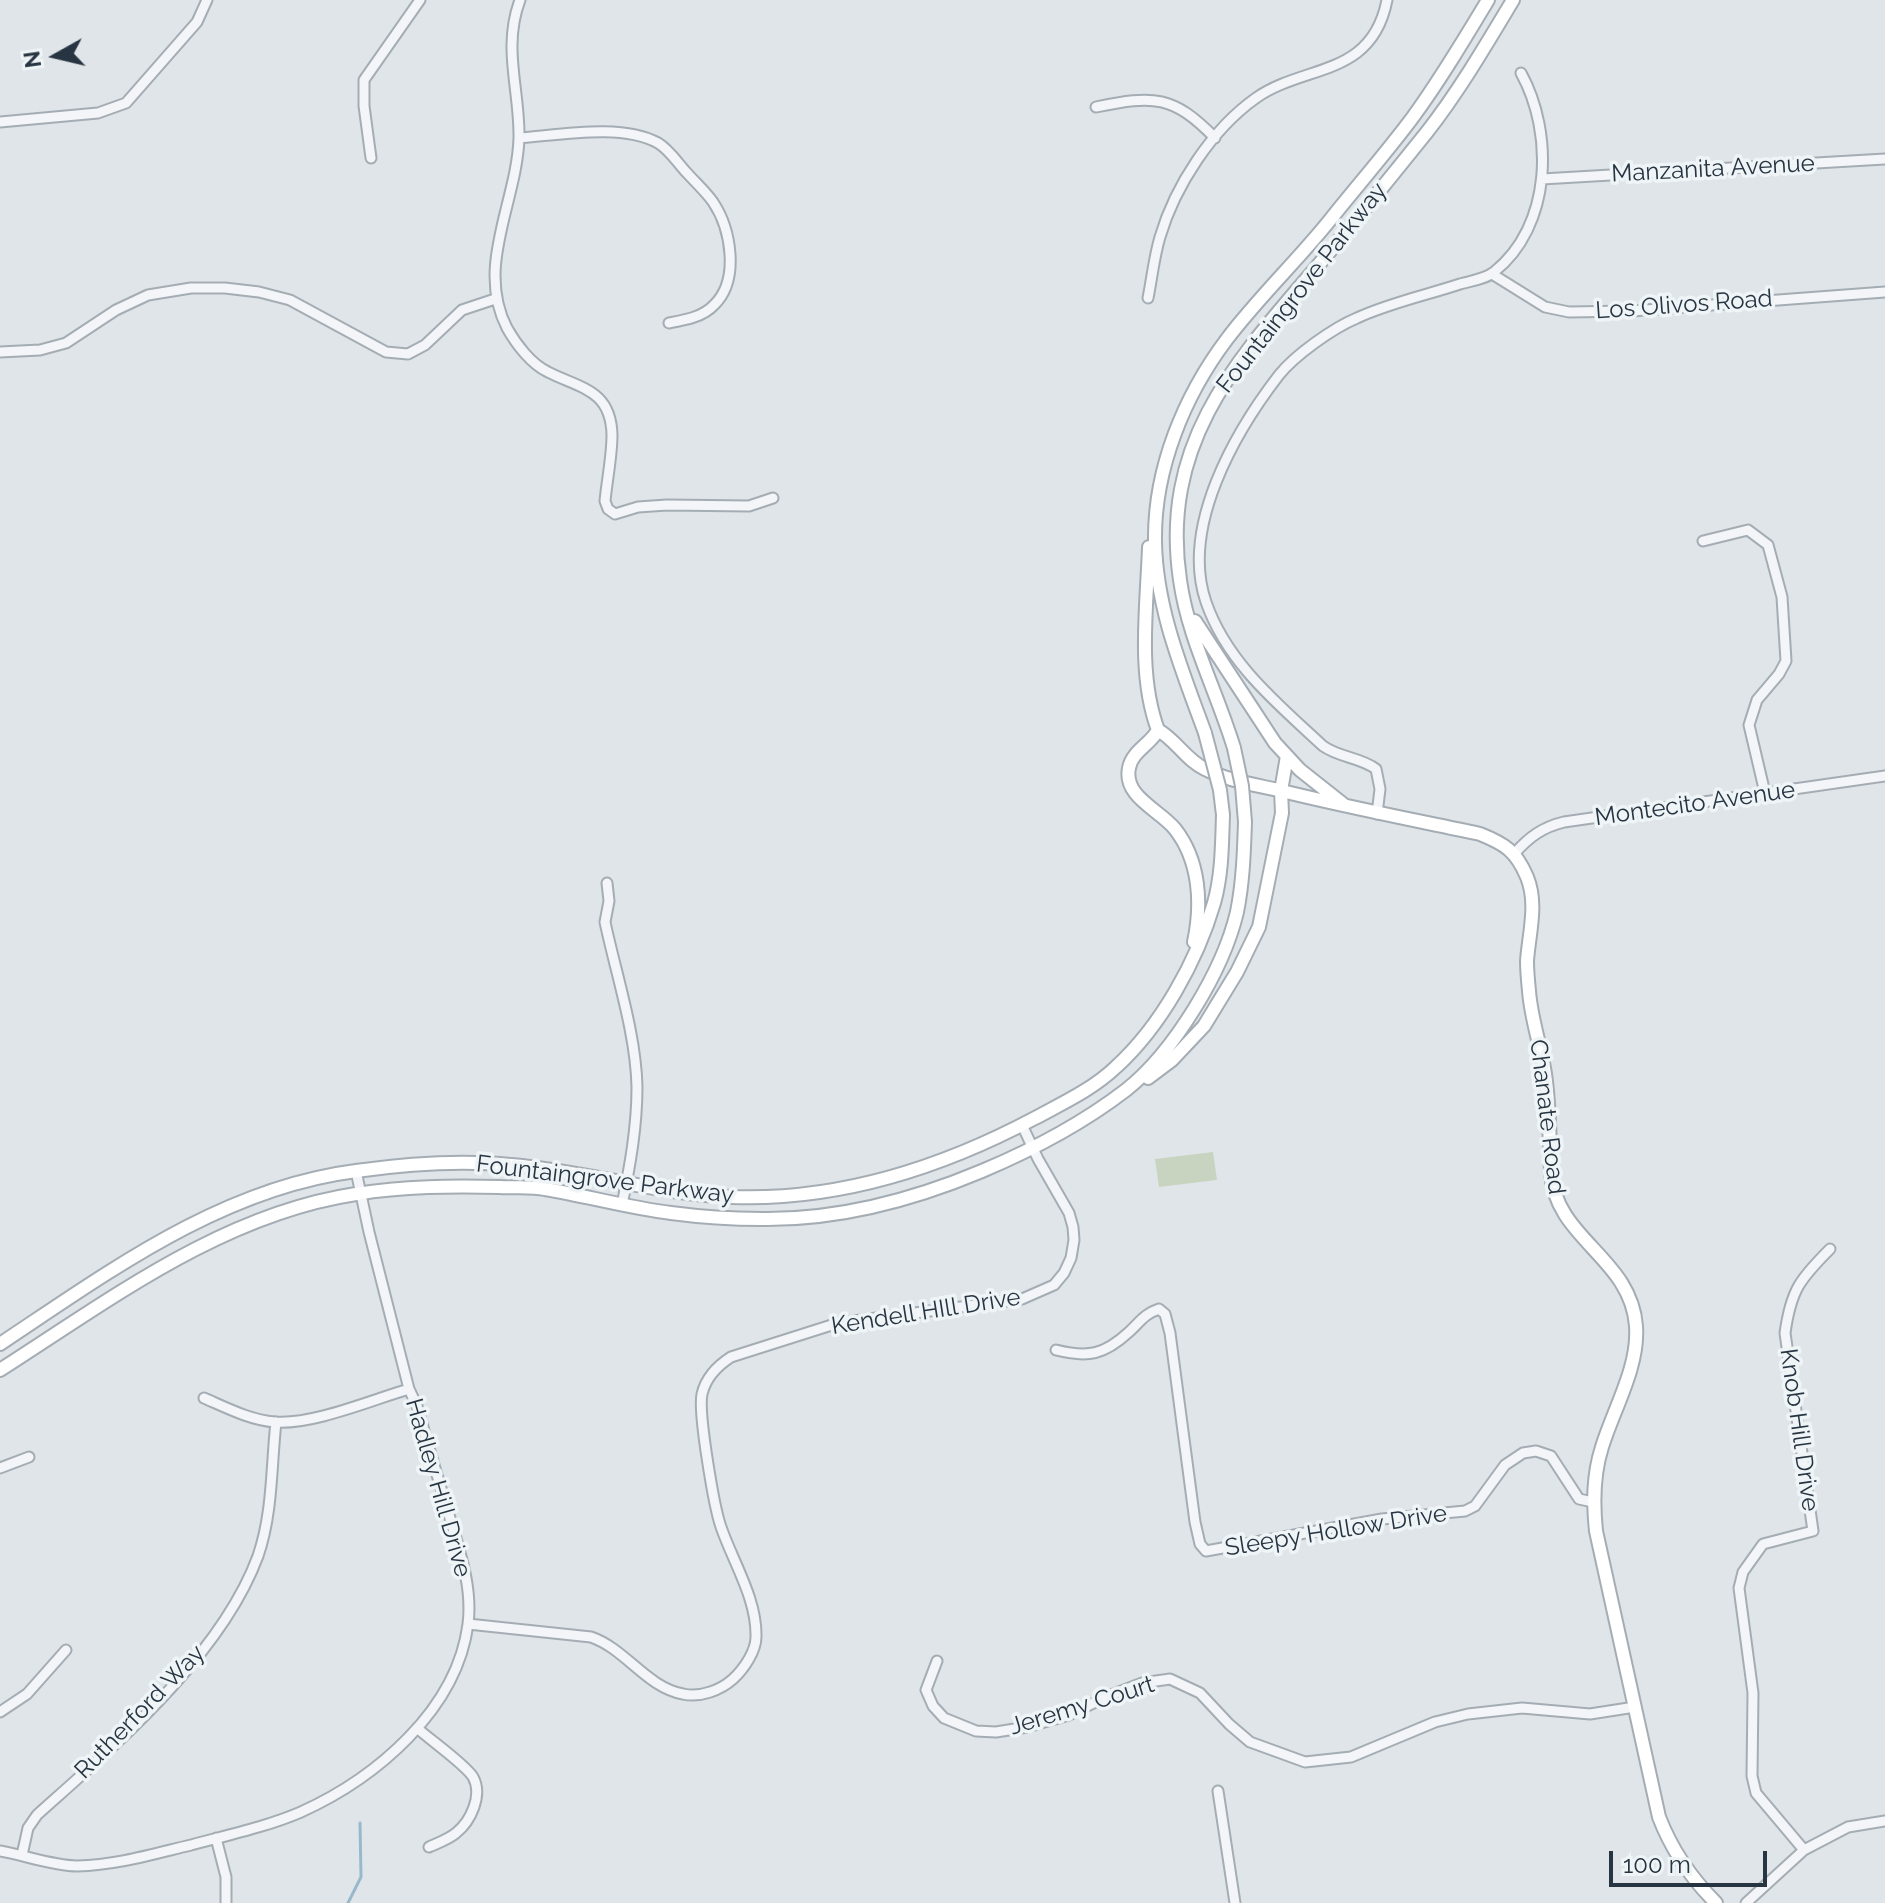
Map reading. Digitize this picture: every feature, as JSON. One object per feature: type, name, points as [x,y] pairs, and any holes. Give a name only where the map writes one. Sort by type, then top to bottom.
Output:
[{"type":"main road","name":"Fountaingrove Parkway","points":[[0,1344],[145,1248],[257,1195],[356,1171],[412,1165],[508,1164],[626,1184],[732,1197],[810,1194],[853,1187],[954,1157],[1081,1093],[1116,1067],[1138,1043],[1179,987],[1214,902],[1221,865],[1223,815],[1220,790],[1205,733],[1166,622],[1158,580],[1155,539],[1160,485],[1171,443],[1192,394],[1226,340],[1307,248],[1413,117],[1488,0]]},
{"type":"main road","name":"Fountaingrove Parkway","points":[[0,1370],[157,1270],[266,1216],[303,1205],[360,1193],[444,1186],[541,1188],[622,1205],[717,1218],[767,1219],[856,1210],[930,1192],[1034,1148],[1128,1089],[1178,1032],[1203,993],[1236,915],[1244,867],[1242,786],[1234,748],[1186,611],[1180,579],[1180,499],[1191,449],[1215,395],[1248,348],[1428,130],[1475,63],[1513,0]]},
{"type":"main road","points":[[1158,507],[1149,544],[1146,618],[1147,680],[1150,707],[1158,730],[1170,737],[1204,769],[1349,808],[1480,834],[1515,853]]},
{"type":"main road","points":[[1180,579],[1196,624],[1275,743],[1300,770],[1349,808]]},
{"type":"main road","points":[[1158,730],[1153,740],[1131,761],[1128,778],[1138,798],[1153,807],[1176,829],[1197,878],[1199,901],[1195,939],[1179,987]]},
{"type":"main road","points":[[1128,1089],[1172,1060],[1204,1026],[1237,972],[1259,927],[1282,813],[1281,791],[1287,756]]},
{"type":"main road","name":"Chanate Road","points":[[1515,853],[1531,889],[1532,926],[1527,962],[1529,995],[1545,1072],[1555,1196],[1564,1217],[1614,1271],[1633,1307],[1636,1326],[1630,1369],[1600,1451],[1593,1502],[1605,1578],[1652,1789],[1667,1838],[1697,1883],[1716,1903]]},
{"type":"street","points":[[0,122],[98,113],[126,103],[197,22],[207,0]]},
{"type":"street","points":[[371,158],[364,80],[420,0]]},
{"type":"street","points":[[520,0],[512,21],[511,44],[519,138],[515,178],[500,233],[495,266],[495,299],[508,329],[524,353],[546,372],[581,385],[608,411],[612,434],[605,501],[608,509],[615,514],[638,507],[667,505],[749,506],[773,498]]},
{"type":"street","points":[[1148,298],[1160,236],[1170,208],[1185,180],[1215,138],[1256,98],[1273,88],[1338,66],[1349,59],[1374,32],[1387,0]]},
{"type":"street","points":[[1377,814],[1380,789],[1376,769],[1366,761],[1334,753],[1323,746],[1264,691],[1239,662],[1218,628],[1202,586],[1200,556],[1205,518],[1219,474],[1235,441],[1281,373],[1313,345],[1357,318],[1492,274],[1517,247],[1537,208],[1542,179],[1539,119],[1533,96],[1521,73]]},
{"type":"street","points":[[1096,107],[1140,99],[1158,101],[1193,115],[1215,138]]},
{"type":"street","points":[[519,138],[611,132],[638,135],[661,144],[713,202],[730,247],[729,273],[724,290],[714,306],[694,318],[669,323]]},
{"type":"street","name":"Manzanita Avenue","points":[[1542,179],[1885,159]]},
{"type":"street","name":"Los Olivos Road","points":[[1492,274],[1545,307],[1569,312],[1632,311],[1885,292]]},
{"type":"street","points":[[0,352],[40,350],[66,343],[116,310],[148,295],[213,288],[259,292],[290,300],[386,352],[408,354],[425,345],[462,310],[495,299]]},
{"type":"street","points":[[1703,541],[1748,530],[1768,545],[1782,597],[1786,661],[1757,700],[1749,725],[1765,793]]},
{"type":"street","name":"Montecito Avenue","points":[[1515,853],[1546,827],[1564,822],[1885,776]]},
{"type":"street","points":[[607,883],[609,901],[605,922],[632,1047],[637,1086],[634,1139],[622,1205]]},
{"type":"street","name":"Kendell HIll Drive","points":[[468,1624],[591,1637],[606,1642],[661,1687],[684,1695],[702,1694],[726,1686],[738,1675],[753,1649],[756,1640],[755,1611],[719,1523],[701,1405],[707,1380],[718,1366],[731,1357],[838,1323],[1022,1299],[1054,1285],[1071,1258],[1073,1227],[1069,1213],[1022,1125]]},
{"type":"street","name":"Hadley Hill Drive","points":[[0,1851],[74,1866],[111,1863],[265,1825],[301,1811],[361,1779],[417,1728],[443,1693],[457,1667],[468,1624],[469,1596],[464,1568],[417,1406],[409,1389],[356,1171]]},
{"type":"street","name":"Knob Hill Drive","points":[[1804,1850],[1756,1793],[1752,1776],[1753,1693],[1739,1588],[1743,1572],[1763,1544],[1813,1531],[1785,1333],[1789,1306],[1803,1276],[1830,1249]]},
{"type":"street","name":"Sleepy Hollow Drive","points":[[1056,1350],[1089,1356],[1115,1343],[1146,1313],[1159,1309],[1165,1314],[1195,1522],[1200,1544],[1206,1551],[1382,1519],[1465,1511],[1475,1506],[1505,1465],[1523,1453],[1536,1451],[1551,1456],[1579,1499],[1593,1502]]},
{"type":"street","points":[[204,1398],[244,1416],[276,1422],[301,1421],[409,1389]]},
{"type":"street","name":"Rutherford Way","points":[[22,1855],[28,1828],[37,1815],[108,1752],[194,1662],[240,1594],[258,1555],[269,1511],[276,1422]]},
{"type":"street","points":[[0,1468],[29,1457]]},
{"type":"street","points":[[0,1712],[38,1683],[66,1650]]},
{"type":"street","name":"Jeremy Court","points":[[937,1661],[926,1690],[933,1706],[944,1718],[968,1728],[996,1732],[1027,1727],[1069,1715],[1142,1683],[1170,1679],[1200,1693],[1250,1742],[1305,1762],[1351,1757],[1435,1722],[1468,1714],[1522,1708],[1590,1714],[1635,1707]]},
{"type":"street","points":[[417,1728],[473,1777],[476,1791],[475,1805],[469,1819],[455,1834],[429,1847]]},
{"type":"street","points":[[1218,1791],[1235,1903]]},
{"type":"street","points":[[1746,1903],[1804,1850],[1848,1827],[1885,1821]]},
{"type":"street","points":[[216,1838],[226,1877],[226,1903]]},
{"type":"green space","points":[[1213,1152],[1217,1180],[1159,1187],[1155,1159]]},
{"type":"waterway","points":[[348,1903],[361,1877],[360,1823]]}]
